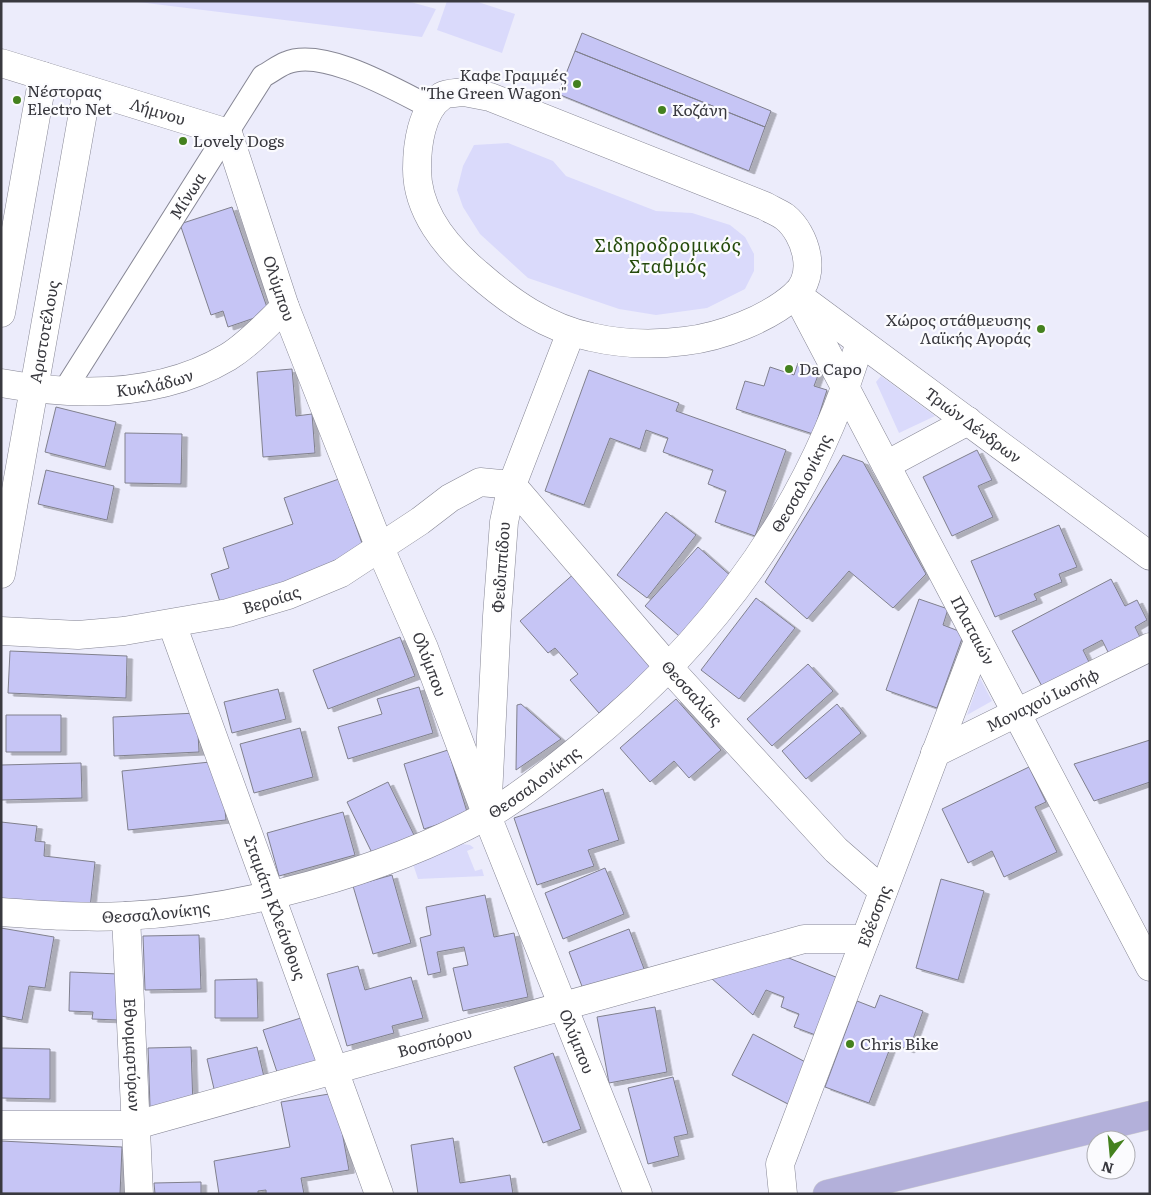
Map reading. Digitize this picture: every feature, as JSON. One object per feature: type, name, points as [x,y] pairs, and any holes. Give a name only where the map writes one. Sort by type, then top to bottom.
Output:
[{"type":"main road","points":[[827,1194],[877,1187],[1150,1115]]},
{"type":"street","name":"Μίνωα","points":[[64,391],[263,76],[287,62],[303,59],[321,61],[360,72],[430,106]]},
{"type":"street","name":"Λήμνου","points":[[1,63],[228,133]]},
{"type":"street","points":[[1,312],[43,76]]},
{"type":"street","name":"Αριστοτέλους","points":[[1,574],[87,90]]},
{"type":"street","points":[[464,92],[490,97],[765,206],[786,218],[797,231],[804,246],[808,261],[805,278],[796,294],[746,325],[686,341],[634,343],[571,332],[546,322],[499,292],[468,266],[445,242],[428,214],[417,184],[417,155],[430,106],[443,95],[464,92]]},
{"type":"street","name":"Ολύμπου","points":[[228,133],[285,307],[380,548],[424,648],[487,816],[638,1194]]},
{"type":"street","name":"Τριών Δένδρων","points":[[796,294],[1150,556]]},
{"type":"street","name":"Πλαταιών","points":[[796,294],[1150,967]]},
{"type":"street","name":"Κυκλάδων","points":[[1,383],[34,389],[93,393],[129,390],[163,384],[198,372],[228,357],[251,340],[285,307]]},
{"type":"street","name":"Φειδιππίδου","points":[[487,816],[504,522],[512,485],[571,332]]},
{"type":"street","name":"Θεσσαλονίκης","points":[[1,912],[53,916],[126,916],[218,906],[271,895],[368,866],[426,844],[487,816],[562,764],[612,722],[670,668],[722,607],[765,550],[826,438],[846,390],[860,342]]},
{"type":"street","points":[[886,465],[968,421]]},
{"type":"street","name":"Βεροίας","points":[[1,632],[78,635],[172,624],[228,613],[288,595],[341,572],[380,548],[450,498],[480,482],[512,485]]},
{"type":"street","name":"Θεσσαλίας","points":[[512,485],[670,668],[836,850],[883,891]]},
{"type":"street","name":"Σταμάτη Κλεάνθους","points":[[172,624],[379,1194]]},
{"type":"street","name":"Εδέσσης","points":[[783,1194],[780,1164],[978,641]]},
{"type":"street","name":"Μοναχού Ιωσήφ","points":[[935,753],[1150,647]]},
{"type":"street","name":"Εθνομαρτύρων","points":[[126,916],[139,1194]]},
{"type":"street","name":"Βοσπόρου","points":[[1,1126],[136,1125],[804,939],[865,939]]},
{"type":"shaded area","points":[[130,1],[407,1],[436,9],[422,37]]},
{"type":"shaded area","points":[[447,1],[475,1],[515,14],[502,53],[437,30]]},
{"type":"shaded area","points":[[508,143],[553,161],[566,176],[656,211],[692,213],[730,225],[745,237],[754,254],[754,271],[745,289],[707,308],[656,315],[619,309],[528,278],[480,234],[463,207],[457,190],[463,166],[474,145]]},
{"type":"shaded area","points":[[881,376],[935,416],[899,433],[876,382]]},
{"type":"shaded area","points":[[980,678],[992,701],[967,715]]},
{"type":"shaded area","points":[[462,844],[470,845],[474,848],[467,851],[475,871],[482,869],[484,876],[418,879],[413,864]]},
{"type":"building","points":[[582,33],[771,111],[765,127],[575,51]]},
{"type":"building","name":"Κοζάνη","points":[[575,51],[765,127],[749,171],[558,94]]},
{"type":"building","points":[[232,207],[269,313],[228,327],[223,311],[211,315],[180,224]]},
{"type":"building","points":[[798,363],[820,370],[814,386],[827,390],[813,434],[736,409],[745,381],[764,386],[770,367],[794,375]]},
{"type":"building","points":[[292,369],[296,416],[312,414],[315,453],[263,457],[257,372]]},
{"type":"building","points":[[589,370],[679,403],[676,411],[786,450],[755,536],[715,522],[726,491],[708,484],[713,470],[663,452],[668,438],[646,430],[640,449],[610,438],[584,505],[545,491]]},
{"type":"building","points":[[56,407],[116,422],[105,467],[45,452]]},
{"type":"building","points":[[125,433],[182,434],[181,484],[125,483]]},
{"type":"building","points":[[977,450],[992,480],[978,486],[993,517],[952,536],[923,477]]},
{"type":"building","points":[[843,455],[863,462],[926,574],[893,608],[849,571],[807,619],[765,582]]},
{"type":"building","points":[[46,470],[114,486],[107,520],[38,504]]},
{"type":"building","points":[[339,479],[363,546],[310,573],[221,605],[211,574],[229,568],[223,548],[293,524],[284,498]]},
{"type":"building","points":[[666,512],[696,535],[647,598],[617,575]]},
{"type":"building","points":[[1059,525],[1077,567],[1059,574],[1062,582],[1034,594],[1037,600],[995,617],[971,561]]},
{"type":"building","points":[[698,547],[732,577],[679,636],[645,606]]},
{"type":"building","points":[[576,572],[656,663],[599,713],[570,680],[578,674],[555,648],[548,653],[520,621]]},
{"type":"building","points":[[1111,579],[1125,606],[1137,600],[1147,620],[1135,627],[1141,639],[1110,656],[1102,640],[1083,650],[1091,666],[1044,690],[1012,631]]},
{"type":"building","points":[[756,598],[795,628],[739,699],[701,670]]},
{"type":"building","points":[[919,599],[948,609],[943,625],[964,633],[937,708],[886,690]]},
{"type":"building","points":[[400,637],[415,676],[328,709],[313,670]]},
{"type":"building","points":[[10,651],[127,656],[126,698],[8,693]]},
{"type":"building","points":[[808,664],[833,691],[772,746],[747,719]]},
{"type":"building","points":[[419,687],[433,733],[348,759],[338,727],[382,714],[377,699]]},
{"type":"building","points":[[278,689],[286,719],[232,733],[224,702]]},
{"type":"building","points":[[676,699],[721,750],[689,778],[674,761],[650,782],[620,748]]},
{"type":"building","points":[[521,704],[561,739],[516,770],[517,705]]},
{"type":"building","points":[[837,704],[861,733],[806,779],[782,751]]},
{"type":"building","points":[[197,713],[199,752],[114,756],[113,717]]},
{"type":"building","points":[[6,715],[61,715],[61,752],[6,752]]},
{"type":"building","points":[[300,728],[313,777],[254,793],[240,744]]},
{"type":"building","points":[[1150,740],[1150,782],[1094,801],[1074,764]]},
{"type":"building","points":[[448,750],[468,815],[424,829],[404,764]]},
{"type":"building","points":[[220,761],[226,820],[128,830],[122,771]]},
{"type":"building","points":[[81,763],[82,798],[1,800],[1,765]]},
{"type":"building","points":[[1029,767],[1046,802],[1035,807],[1057,852],[1004,877],[992,851],[968,863],[942,809]]},
{"type":"building","points":[[388,782],[414,835],[373,855],[347,802]]},
{"type":"building","points":[[603,789],[619,840],[588,850],[594,866],[537,885],[514,818]]},
{"type":"building","points":[[343,812],[355,855],[279,876],[267,833]]},
{"type":"building","points":[[1,822],[37,826],[35,841],[45,842],[44,856],[95,862],[90,908],[1,899]]},
{"type":"building","points":[[605,868],[624,914],[563,939],[545,893]]},
{"type":"building","points":[[392,875],[411,943],[373,954],[353,886]]},
{"type":"building","points":[[941,879],[984,891],[958,980],[916,968]]},
{"type":"building","points":[[485,895],[494,937],[514,933],[528,997],[463,1011],[453,968],[468,965],[464,947],[437,952],[441,972],[428,975],[420,938],[431,935],[426,907]]},
{"type":"building","points":[[1,928],[54,937],[45,988],[29,986],[22,1020],[1,1016]]},
{"type":"building","points":[[629,929],[646,974],[586,997],[569,952]]},
{"type":"building","points":[[199,935],[201,989],[145,990],[143,936]]},
{"type":"building","points":[[779,954],[843,980],[821,1037],[794,1027],[799,1014],[781,1007],[784,997],[766,990],[753,1015],[711,978]]},
{"type":"building","points":[[358,966],[365,990],[411,977],[423,1018],[392,1026],[394,1033],[347,1046],[327,974]]},
{"type":"building","points":[[70,972],[119,974],[118,1020],[92,1019],[93,1012],[69,1011]]},
{"type":"building","points":[[257,979],[258,1018],[215,1018],[215,980]]},
{"type":"building","points":[[880,995],[923,1011],[909,1050],[892,1043],[869,1103],[825,1087],[857,1001],[875,1008]]},
{"type":"building","points":[[655,1007],[667,1072],[609,1083],[597,1017]]},
{"type":"building","points":[[307,1016],[324,1065],[279,1078],[263,1030]]},
{"type":"building","points":[[753,1034],[809,1064],[788,1104],[732,1075]]},
{"type":"building","points":[[191,1047],[193,1106],[150,1107],[148,1048]]},
{"type":"building","points":[[257,1047],[265,1081],[215,1093],[207,1059]]},
{"type":"building","points":[[1,1048],[50,1049],[50,1099],[1,1098]]},
{"type":"building","points":[[553,1053],[581,1129],[543,1143],[514,1067]]},
{"type":"building","points":[[673,1077],[688,1134],[674,1137],[679,1156],[648,1164],[628,1088]]},
{"type":"building","points":[[335,1093],[349,1170],[301,1178],[304,1194],[266,1194],[266,1190],[258,1191],[258,1194],[219,1194],[214,1161],[290,1147],[281,1102]]},
{"type":"building","points":[[453,1138],[460,1183],[510,1175],[513,1194],[418,1194],[411,1145]]},
{"type":"building","points":[[1,1141],[122,1147],[120,1194],[1,1193]]},
{"type":"building","points":[[201,1182],[201,1194],[155,1194],[154,1183]]},
{"type":"place","name":"Καφε Γραμμές \"The Green Wagon\"","points":[[577,84]]},
{"type":"place","name":"Νέστορας Electro Net","points":[[17,100]]},
{"type":"place","name":"Κοζάνη","points":[[662,110]]},
{"type":"place","name":"Lovely Dogs","points":[[183,141]]},
{"type":"place","name":"Χώρος στάθμευσης Λαϊκής Αγοράς","points":[[1041,329]]},
{"type":"place","name":"Da Capo","points":[[789,369]]},
{"type":"place","name":"Chris Bike","points":[[850,1044]]},
{"type":"district","name":"Σιδηροδρομικός Σταθμός","points":[[668,256]]}]
